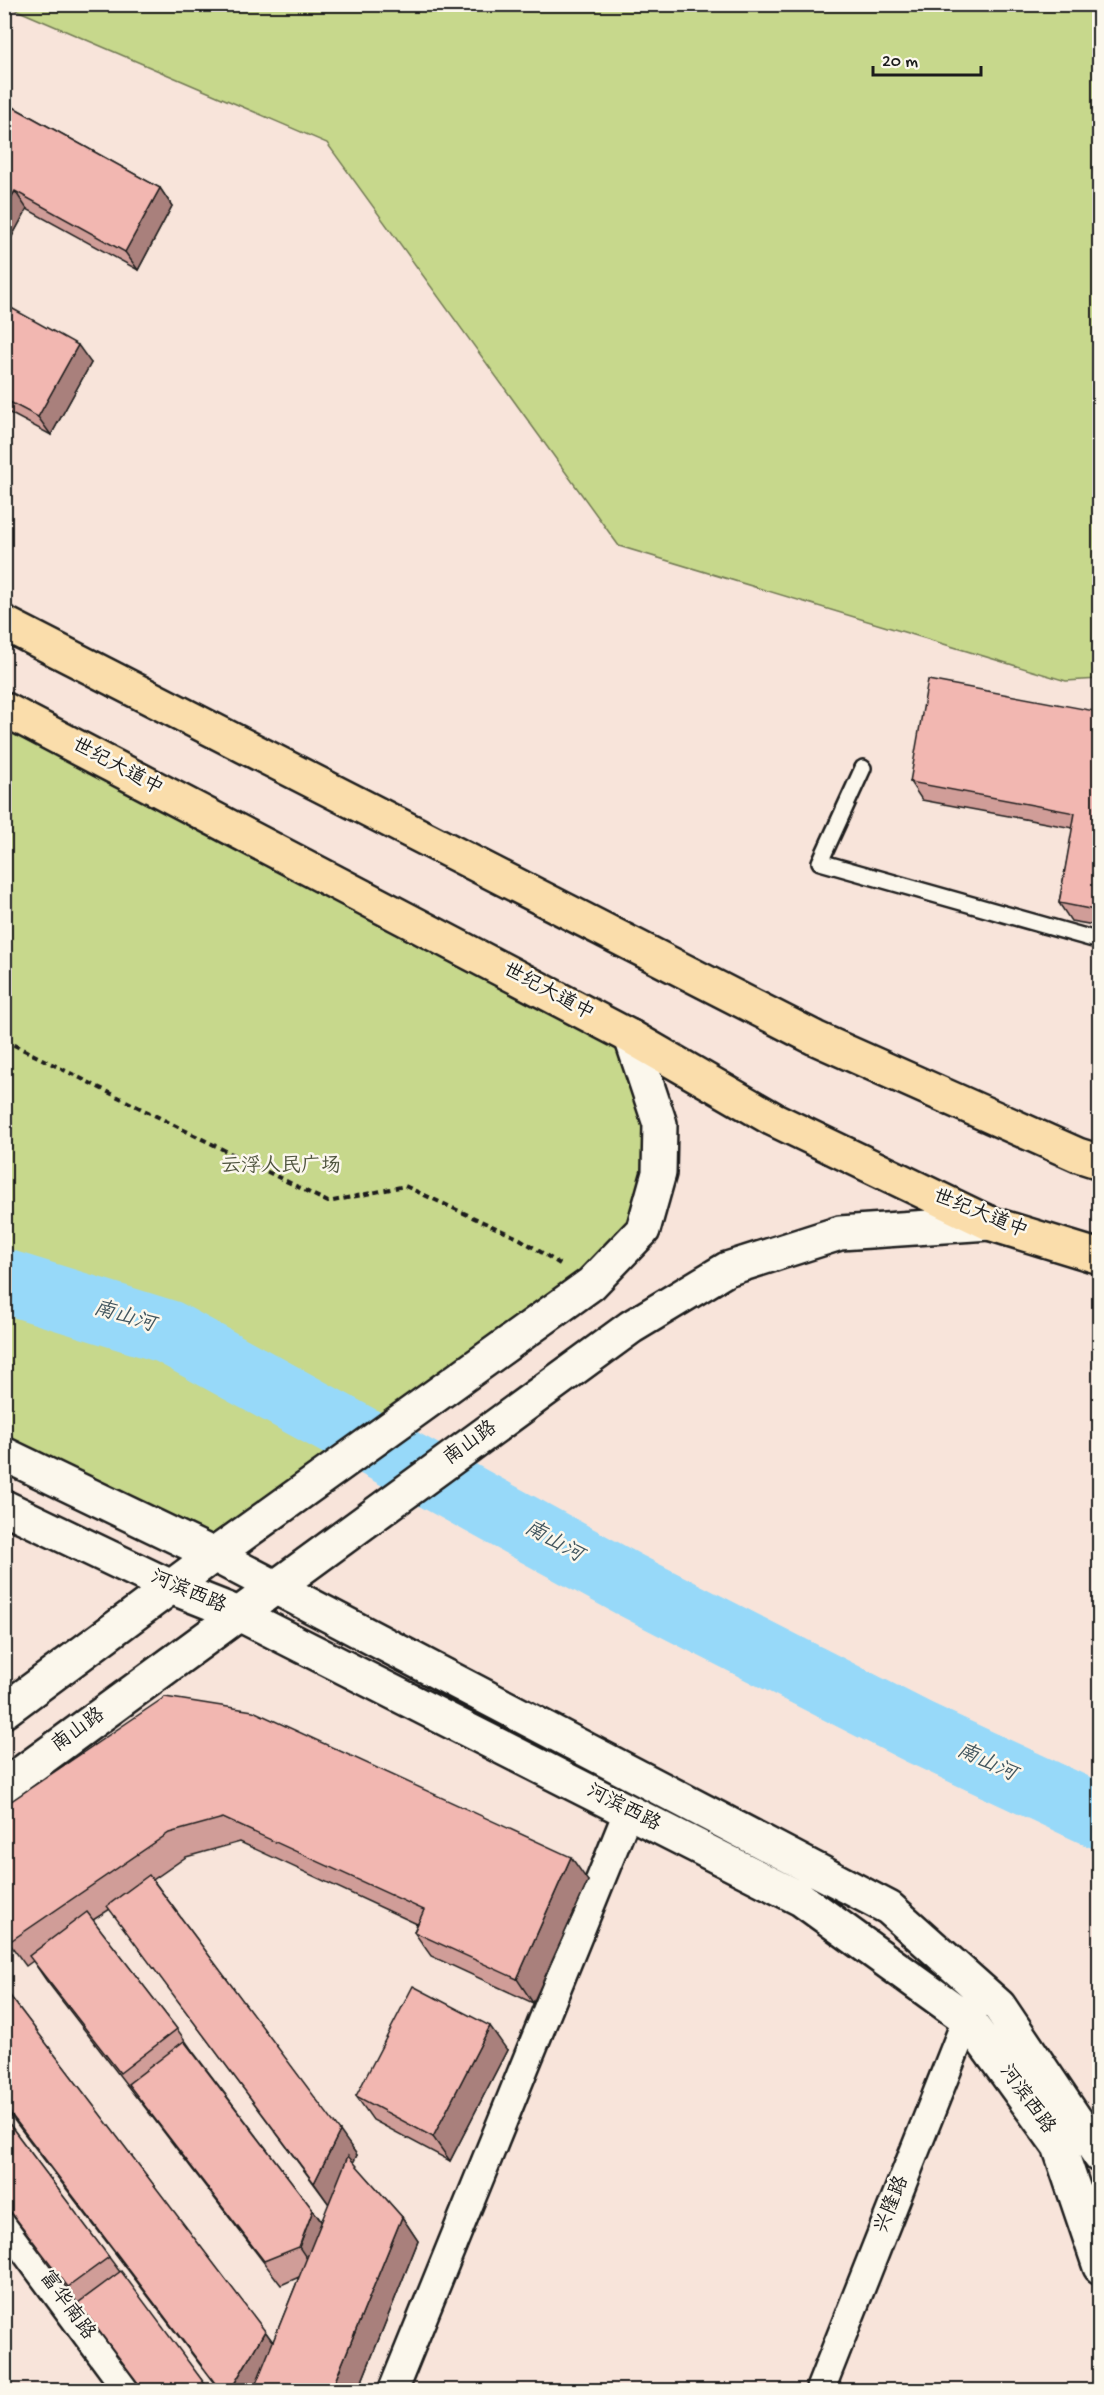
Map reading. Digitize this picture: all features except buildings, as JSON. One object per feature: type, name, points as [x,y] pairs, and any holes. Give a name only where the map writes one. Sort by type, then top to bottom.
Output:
[{"type":"main road","points":[[4,623],[815,1038],[1067,1150],[1100,1162]]},
{"type":"main road","name":"世纪大道中","points":[[4,709],[631,1037],[773,1119],[989,1223],[1100,1257]]},
{"type":"main road","points":[[4,1711],[214,1555],[591,1284],[643,1230],[659,1173],[660,1124],[631,1037]]},
{"type":"main road","name":"南山路","points":[[4,1786],[631,1327],[727,1269],[840,1233],[989,1223]]},
{"type":"main road","name":"河滨西路","points":[[4,1454],[214,1555],[889,1908],[999,2006],[1100,2156]]},
{"type":"main road","name":"河滨西路","points":[[4,1507],[171,1587],[239,1614],[801,1899],[967,2019],[1059,2146],[1100,2267]]},
{"type":"street","points":[[393,2391],[628,1812]]},
{"type":"street","name":"兴隆路","points":[[820,2391],[967,2019]]},
{"type":"street","name":"富华南路","points":[[4,2222],[128,2391]]},
{"type":"lane","points":[[863,768],[820,862],[1100,941]]},
{"type":"path","points":[[4,1040],[328,1202],[405,1186],[520,1239],[591,1284]]},
{"type":"green space","points":[[5,5],[1099,5],[1099,679],[1066,681],[619,546],[327,143]]},
{"type":"green space","name":"云浮人民广场","points":[[5,709],[631,1037],[660,1124],[643,1230],[214,1555],[5,1454]]},
{"type":"waterway","name":"南山河","points":[[4,1281],[168,1332],[628,1584],[918,1732],[1100,1817]]}]
